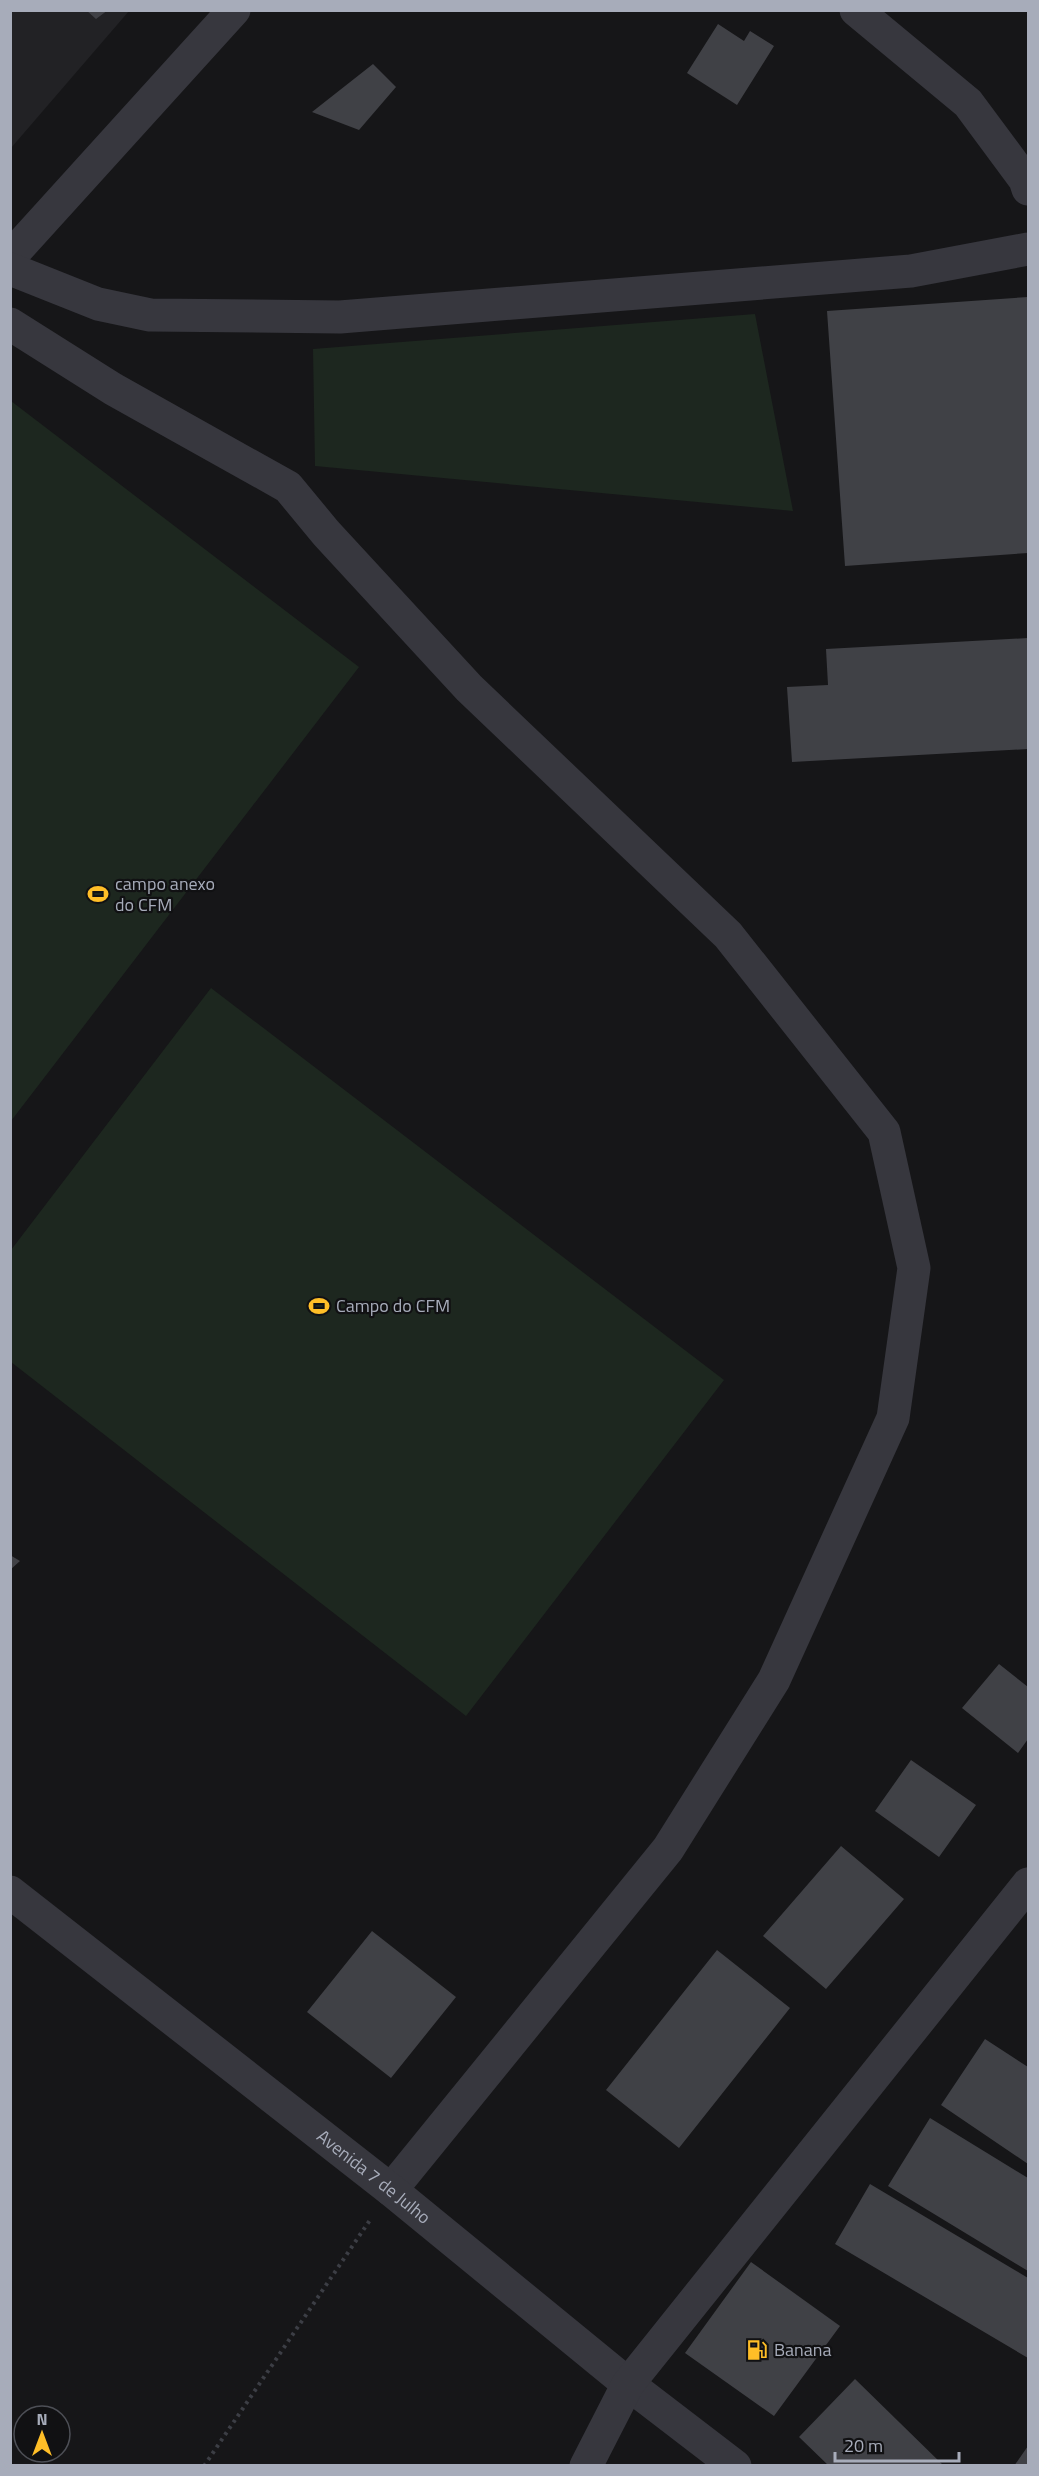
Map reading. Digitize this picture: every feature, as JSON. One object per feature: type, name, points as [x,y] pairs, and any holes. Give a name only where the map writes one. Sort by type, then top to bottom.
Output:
[{"type":"street","points":[[10,257],[234,10]]},
{"type":"street","points":[[856,10],[968,103],[1025,180],[1029,189]]},
{"type":"street","points":[[10,269],[98,304],[150,315],[340,317],[910,271],[1029,249]]},
{"type":"street","points":[[10,324],[113,389],[288,487],[326,533],[469,688],[728,935],[884,1132],[914,1269],[893,1418],[774,1680],[668,1849],[391,2190]]},
{"type":"street","points":[[586,2466],[628,2384],[1029,1884]]},
{"type":"street","name":"Avenida 7 de Julho","points":[[10,1892],[391,2190],[628,2384],[735,2466]]},
{"type":"path","points":[[204,2466],[391,2190]]},
{"type":"shaded area","points":[[11,11],[129,11],[11,148]]},
{"type":"shaded area","points":[[755,314],[793,511],[315,466],[313,349]]},
{"type":"shaded area","name":"campo anexo do CFM","points":[[11,401],[359,667],[10,1121]]},
{"type":"shaded area","name":"Campo do CFM","points":[[211,988],[724,1380],[466,1716],[11,1362],[11,1250]]},
{"type":"building","points":[[86,10],[108,10],[96,19]]},
{"type":"building","points":[[718,24],[744,41],[750,31],[774,46],[737,105],[687,73]]},
{"type":"building","points":[[373,64],[396,87],[359,130],[312,112]]},
{"type":"building","points":[[1028,297],[1028,553],[845,566],[827,311]]},
{"type":"building","points":[[1028,638],[1028,749],[792,762],[787,687],[828,685],[826,649]]},
{"type":"building","points":[[10,1555],[20,1561],[10,1570]]},
{"type":"building","points":[[999,1664],[1028,1687],[1028,1739],[1018,1753],[962,1708]]},
{"type":"building","points":[[911,1760],[976,1805],[939,1857],[875,1811]]},
{"type":"building","points":[[841,1846],[904,1899],[826,1989],[763,1936]]},
{"type":"building","points":[[372,1931],[456,1997],[391,2078],[307,2012]]},
{"type":"building","points":[[717,1950],[790,2008],[679,2148],[606,2090]]},
{"type":"building","points":[[985,2039],[1028,2067],[1028,2164],[941,2105]]},
{"type":"building","points":[[930,2118],[1028,2178],[1028,2271],[888,2186]]},
{"type":"building","points":[[870,2184],[1028,2278],[1028,2358],[835,2244]]},
{"type":"building","points":[[751,2262],[840,2326],[774,2416],[685,2353]]},
{"type":"building","points":[[855,2379],[944,2466],[829,2466],[799,2437]]},
{"type":"building","points":[[1028,2446],[1028,2466],[1014,2466]]},
{"type":"place","name":"campo anexo do CFM","points":[[98,894]]},
{"type":"place","name":"Campo do CFM","points":[[319,1306]]},
{"type":"place","name":"Banana","points":[[757,2350]]}]
